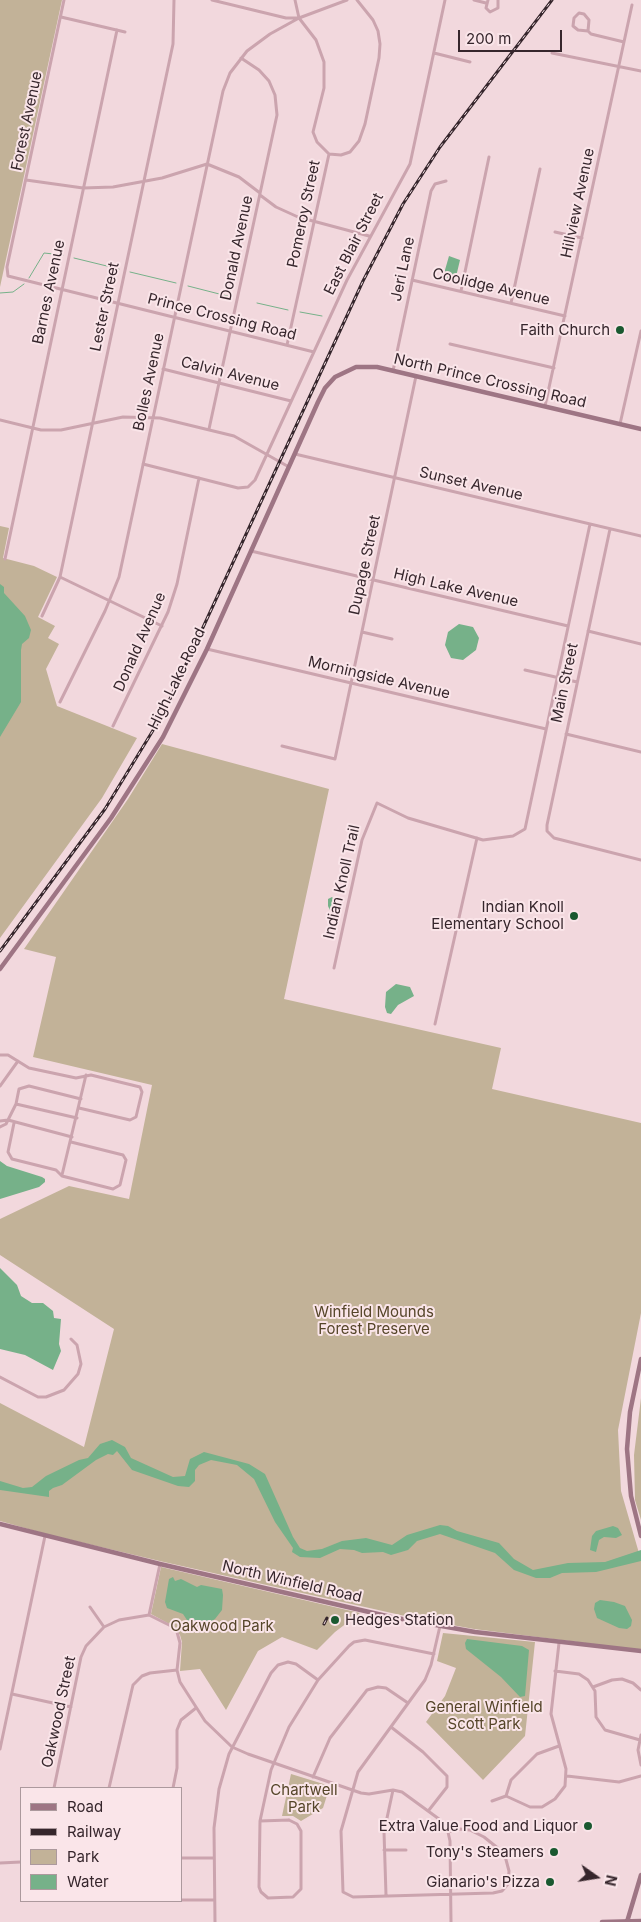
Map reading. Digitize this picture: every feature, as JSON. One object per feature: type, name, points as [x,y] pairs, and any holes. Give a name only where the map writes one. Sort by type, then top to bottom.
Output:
[{"type":"street","name":"Forest Avenue","points":[[8,276],[7,267],[64,0]]},
{"type":"street","name":"Lester Street","points":[[42,616],[60,577],[173,44],[174,0]]},
{"type":"street","points":[[212,0],[286,18],[299,18]]},
{"type":"street","points":[[295,0],[299,18],[316,40],[324,62],[324,88],[313,132],[317,142],[328,154]]},
{"type":"street","name":"Bolles Avenue","points":[[60,702],[110,601],[120,570],[223,90],[240,59],[260,41],[299,18],[347,0]]},
{"type":"street","name":"Pomeroy Street","points":[[287,345],[328,154],[341,155],[350,152],[359,141],[365,124],[379,58],[380,44],[376,28],[358,0]]},
{"type":"street","name":"East Blair Street","points":[[199,478],[238,488],[248,487],[255,480],[369,236],[410,164],[445,0]]},
{"type":"street","points":[[474,0],[487,1],[486,8],[490,12],[498,8],[498,0]]},
{"type":"street","name":"Hillview Avenue","points":[[546,406],[632,5]]},
{"type":"street","points":[[588,31],[588,20],[584,14],[579,13],[574,18],[573,26],[578,30],[588,31],[591,34],[624,42]]},
{"type":"street","points":[[61,17],[125,32]]},
{"type":"street","name":"Barnes Avenue","points":[[4,558],[116,30]]},
{"type":"street","points":[[434,53],[470,62]]},
{"type":"street","points":[[552,53],[641,71]]},
{"type":"street","name":"Donald Avenue","points":[[209,429],[277,115],[275,95],[264,75],[240,59]]},
{"type":"street","points":[[461,291],[490,157]]},
{"type":"street","points":[[26,180],[83,188],[143,183],[207,164],[230,172],[286,212],[369,236]]},
{"type":"street","points":[[511,303],[540,169]]},
{"type":"street","name":"Jeri Lane","points":[[393,371],[431,191],[435,184],[446,181]]},
{"type":"street","points":[[555,232],[582,238]]},
{"type":"street","name":"Prince Crossing Road","points":[[8,276],[314,352]]},
{"type":"street","name":"Coolidge Avenue","points":[[412,280],[565,316]]},
{"type":"street","points":[[620,424],[641,331]]},
{"type":"street","points":[[450,344],[554,368]]},
{"type":"street","name":"North Prince Crossing Road","points":[[335,378],[346,371],[362,366],[393,371],[641,429]]},
{"type":"street","name":"Calvin Avenue","points":[[163,369],[291,401]]},
{"type":"street","name":"Dupage Street","points":[[282,746],[335,759],[416,376]]},
{"type":"street","name":"High Lake Road","points":[[0,969],[135,783],[167,730],[207,648],[322,394],[335,378]]},
{"type":"street","points":[[0,420],[32,428],[61,430],[123,416],[152,418],[209,429],[240,439],[289,468]]},
{"type":"street","name":"Sunset Avenue","points":[[295,454],[641,536]]},
{"type":"street","points":[[143,464],[199,478]]},
{"type":"street","name":"Donald Avenue","points":[[113,726],[162,626],[177,584],[199,478]]},
{"type":"street","name":"Main Street","points":[[477,838],[497,840],[513,836],[525,829],[590,524]]},
{"type":"street","name":"Main Street","points":[[610,529],[547,825],[548,835],[554,838],[641,860]]},
{"type":"street","name":"High Lake Avenue","points":[[251,551],[568,626]]},
{"type":"street","points":[[60,577],[162,626]]},
{"type":"street","points":[[588,631],[641,644]]},
{"type":"street","points":[[362,632],[392,639]]},
{"type":"street","name":"Morningside Avenue","points":[[207,648],[546,729]]},
{"type":"street","points":[[525,670],[577,682]]},
{"type":"street","points":[[566,734],[641,752]]},
{"type":"street","name":"Indian Knoll Trail","points":[[334,968],[362,840],[377,803],[408,818],[477,838]]},
{"type":"street","points":[[435,1024],[477,838]]},
{"type":"street","points":[[0,1054],[8,1055],[28,1068],[76,1078],[91,1074],[140,1087],[142,1092],[136,1117],[130,1120],[79,1108]]},
{"type":"street","points":[[0,1086],[18,1061]]},
{"type":"street","points":[[62,1176],[86,1075]]},
{"type":"street","points":[[0,1127],[8,1120],[16,1104],[19,1089],[29,1086],[81,1099]]},
{"type":"street","points":[[16,1104],[77,1118]]},
{"type":"street","points":[[0,1121],[8,1120],[72,1137]]},
{"type":"street","points":[[14,1123],[8,1152],[12,1159],[56,1170],[62,1176],[113,1189],[120,1185],[126,1160],[123,1155],[71,1142]]},
{"type":"street","points":[[0,1377],[38,1396],[46,1397],[64,1390],[78,1374],[81,1364],[77,1346],[71,1339]]},
{"type":"street","points":[[641,1359],[630,1412],[627,1449],[631,1496],[641,1536]]},
{"type":"street","name":"North Winfield Road","points":[[0,1524],[160,1564],[360,1610],[440,1626],[641,1652]]},
{"type":"street","points":[[0,1749],[45,1536]]},
{"type":"street","points":[[160,1564],[149,1615],[171,1626],[177,1632],[180,1643],[177,1670],[180,1682],[210,1728],[232,1747],[273,1763],[352,1790],[370,1794],[393,1790],[408,1794],[429,1810],[440,1820],[448,1832],[451,1922]]},
{"type":"street","points":[[90,1607],[104,1627]]},
{"type":"street","name":"Oakwood Street","points":[[54,1787],[83,1652],[92,1637],[104,1627],[119,1620],[149,1615]]},
{"type":"street","points":[[440,1626],[434,1654],[425,1680],[362,1765],[352,1790],[345,1814],[341,1839],[342,1886],[348,1895],[493,1894],[502,1891],[508,1884],[509,1871],[504,1856],[484,1837],[466,1829],[448,1832]]},
{"type":"street","points":[[260,1821],[292,1820],[300,1826],[301,1886],[295,1896],[270,1898],[260,1892],[258,1850],[260,1821],[265,1791],[273,1763],[294,1717],[318,1680],[349,1646],[359,1641],[434,1654]]},
{"type":"street","points":[[492,1801],[506,1796],[530,1807],[542,1806],[560,1794],[567,1776],[551,1714],[559,1642]]},
{"type":"street","points":[[214,1922],[213,1858],[217,1803],[222,1775],[232,1747],[270,1673],[278,1665],[288,1662],[296,1664],[318,1680]]},
{"type":"street","points":[[109,1787],[134,1685],[142,1676],[150,1673],[177,1670]]},
{"type":"street","points":[[555,1671],[582,1676],[593,1687],[595,1714],[599,1724],[611,1734],[640,1740]]},
{"type":"street","points":[[593,1687],[612,1680],[622,1679],[633,1683],[641,1690]]},
{"type":"street","points":[[313,1777],[330,1738],[367,1690],[378,1687],[386,1688],[408,1703]]},
{"type":"street","points":[[12,1694],[71,1707]]},
{"type":"street","points":[[173,1787],[177,1768],[176,1730],[181,1720],[196,1708]]},
{"type":"street","points":[[0,1719],[6,1721]]},
{"type":"street","points":[[390,1727],[423,1752],[447,1776],[447,1786],[429,1810]]},
{"type":"street","points":[[641,1734],[638,1754],[641,1765]]},
{"type":"street","points":[[506,1796],[510,1782],[537,1754],[559,1746]]},
{"type":"street","points":[[567,1776],[592,1777],[619,1782],[641,1776]]},
{"type":"street","points":[[386,1895],[384,1850],[386,1821],[393,1790]]},
{"type":"street","points":[[384,1850],[406,1850]]},
{"type":"street","points":[[182,1858],[213,1858]]},
{"type":"street","points":[[0,1863],[20,1862]]},
{"type":"street","points":[[628,1922],[641,1876]]},
{"type":"street","points":[[182,1900],[214,1900]]},
{"type":"street","points":[[602,1922],[641,1921]]},
{"type":"green space","points":[[0,0],[62,0],[0,287]]},
{"type":"green space","points":[[0,526],[9,528],[3,558],[34,566],[57,577],[38,617],[55,626],[48,638],[59,644],[46,669],[57,706],[137,738],[102,798],[0,938]]},
{"type":"green space","name":"Winfield Mounds Forest Preserve","points":[[162,744],[329,789],[284,999],[501,1048],[492,1089],[641,1123],[641,1313],[618,1430],[621,1491],[641,1560],[641,1650],[474,1629],[414,1618],[164,1562],[0,1521],[0,1403],[84,1447],[114,1329],[0,1255],[0,1219],[69,1186],[129,1199],[152,1085],[33,1057],[56,957],[24,949],[128,799]]},
{"type":"green space","points":[[641,1398],[641,1520],[635,1500],[634,1455]]},
{"type":"green space","name":"Oakwood Park","points":[[161,1567],[360,1613],[335,1632],[317,1650],[282,1637],[258,1651],[226,1710],[200,1669],[180,1671],[182,1642],[180,1635],[171,1625],[151,1614]]},
{"type":"green space","name":"General Winfield Scott Park","points":[[443,1633],[535,1642],[525,1736],[483,1780],[426,1722],[445,1696],[456,1668],[437,1661]]},
{"type":"green space","name":"Chartwell Park","points":[[291,1774],[330,1786],[323,1808],[301,1821],[293,1816],[282,1816]]},
{"type":"water","points":[[449,256],[460,260],[455,281],[443,277]]},
{"type":"water","points":[[0,584],[4,587],[4,593],[25,616],[31,630],[29,638],[22,644],[21,650],[21,702],[0,737]]},
{"type":"water","points":[[459,624],[473,627],[479,638],[476,650],[463,660],[451,658],[445,645],[448,632]]},
{"type":"water","points":[[332,897],[341,907],[340,914],[336,917],[333,917],[328,906],[328,899]]},
{"type":"water","points":[[396,984],[410,987],[414,996],[398,1005],[391,1014],[387,1013],[385,1007],[386,992]]},
{"type":"water","points":[[0,1161],[7,1166],[42,1177],[45,1179],[45,1182],[39,1187],[0,1199]]},
{"type":"water","points":[[0,1268],[17,1285],[21,1296],[32,1303],[43,1303],[53,1311],[54,1318],[61,1319],[59,1344],[61,1351],[53,1370],[25,1355],[0,1349]]},
{"type":"water","points":[[112,1440],[125,1447],[131,1458],[173,1477],[185,1476],[190,1459],[204,1452],[249,1464],[265,1474],[293,1537],[300,1548],[307,1551],[322,1549],[342,1541],[366,1538],[392,1545],[407,1535],[440,1525],[499,1543],[514,1559],[533,1570],[568,1563],[605,1562],[641,1550],[641,1561],[596,1572],[562,1573],[550,1578],[536,1578],[514,1570],[495,1553],[440,1534],[417,1541],[408,1550],[391,1555],[383,1552],[362,1553],[354,1550],[340,1549],[320,1558],[300,1557],[292,1552],[293,1548],[275,1522],[254,1479],[237,1465],[211,1460],[199,1465],[195,1470],[195,1481],[189,1487],[178,1486],[132,1470],[117,1451],[113,1455],[108,1454],[96,1460],[62,1485],[53,1488],[49,1491],[49,1497],[0,1490],[0,1481],[23,1488],[32,1487],[46,1476],[79,1460],[88,1458],[100,1444]]},
{"type":"water","points":[[613,1526],[618,1528],[622,1535],[616,1538],[604,1537],[599,1540],[596,1552],[590,1550],[592,1536],[596,1531]]},
{"type":"water","points":[[173,1577],[175,1581],[181,1579],[197,1587],[201,1585],[222,1589],[222,1610],[215,1619],[207,1624],[191,1626],[183,1614],[167,1608],[165,1602],[169,1579]]},
{"type":"water","points":[[600,1600],[625,1606],[632,1620],[631,1626],[627,1629],[619,1628],[597,1618],[594,1609],[595,1603]]},
{"type":"water","points":[[467,1639],[522,1646],[529,1650],[525,1696],[520,1697],[501,1677],[466,1649],[465,1643]]},
{"type":"waterway","points":[[29,278],[44,253],[63,255]]},
{"type":"waterway","points":[[74,258],[119,269]]},
{"type":"waterway","points":[[130,272],[176,283]]},
{"type":"waterway","points":[[0,293],[13,292],[24,284]]},
{"type":"waterway","points":[[188,286],[231,297]]},
{"type":"waterway","points":[[257,303],[288,310]]},
{"type":"waterway","points":[[300,312],[322,316]]},
{"type":"railway","points":[[0,951],[105,809],[163,714],[363,281],[403,204],[440,147],[552,0]]},
{"type":"railway","points":[[324,1624],[327,1618]]},
{"type":"place","name":"Faith Church","points":[[620,330]]},
{"type":"place","name":"Indian Knoll Elementary School","points":[[574,916]]},
{"type":"place","name":"Hedges Station","points":[[335,1620]]},
{"type":"place","name":"Extra Value Food and Liquor","points":[[588,1826]]},
{"type":"place","name":"Tony's Steamers","points":[[554,1852]]},
{"type":"place","name":"Gianario's Pizza","points":[[550,1882]]}]
